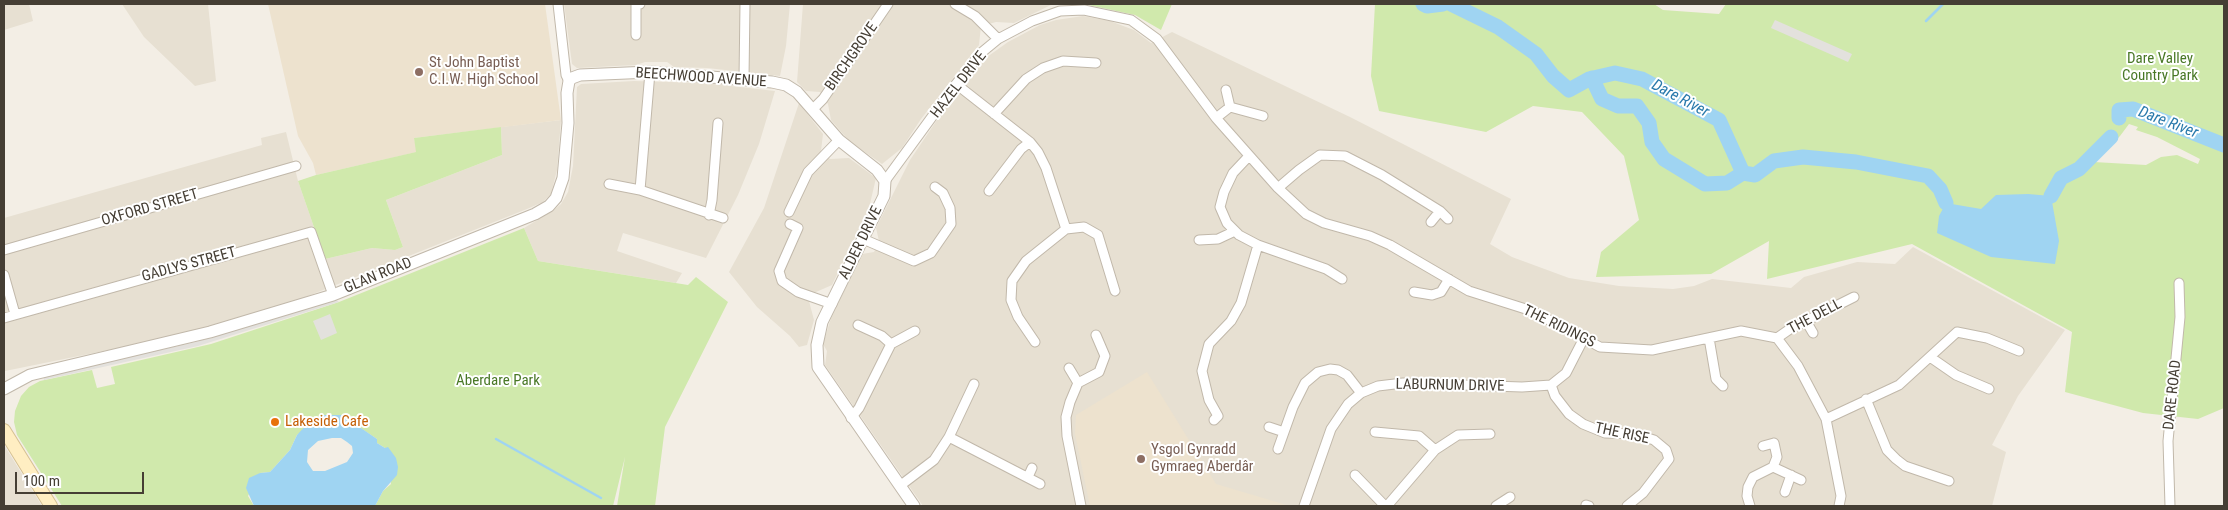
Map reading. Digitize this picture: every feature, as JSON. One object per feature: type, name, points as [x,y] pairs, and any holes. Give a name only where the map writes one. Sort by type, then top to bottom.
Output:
[{"type":"main road","points":[[4,430],[51,506]]},
{"type":"street","name":"GLAN ROAD","points":[[4,389],[30,375],[210,332],[334,294],[535,214],[549,206],[556,198],[564,178],[569,81],[566,75],[558,4]]},
{"type":"street","points":[[636,35],[636,4],[640,4]]},
{"type":"street","points":[[744,78],[745,4]]},
{"type":"street","name":"BIRCHGROVE","points":[[813,109],[823,99],[888,4]]},
{"type":"street","points":[[955,4],[975,16],[998,39]]},
{"type":"street","name":"HAZEL DRIVE","points":[[885,181],[893,173],[956,84],[981,53],[998,39],[1032,21],[1060,11],[1084,10],[1131,20],[1157,39],[1216,118]]},
{"type":"street","points":[[994,114],[1026,79],[1043,68],[1064,61],[1096,63]]},
{"type":"street","name":"BEECHWOOD AVENUE","points":[[569,81],[580,75],[650,72],[744,78],[786,85],[798,92],[839,140],[877,170],[885,181]]},
{"type":"street","points":[[640,190],[650,72]]},
{"type":"street","points":[[956,84],[1030,142],[1046,168],[1066,229]]},
{"type":"street","points":[[1226,90],[1230,107]]},
{"type":"street","points":[[1216,118],[1230,107]]},
{"type":"street","points":[[1230,107],[1263,116]]},
{"type":"street","name":"THE RIDINGS","points":[[1216,118],[1278,188],[1306,214],[1324,223],[1370,236],[1469,292],[1532,311],[1600,347],[1652,350],[1741,331],[1777,338]]},
{"type":"street","points":[[709,215],[712,200],[718,123]]},
{"type":"street","points":[[789,212],[808,172],[839,140]]},
{"type":"street","points":[[989,191],[1021,149],[1030,142]]},
{"type":"street","points":[[1278,188],[1298,170],[1320,155],[1344,156],[1382,175],[1440,211],[1448,219]]},
{"type":"street","points":[[1249,156],[1233,172],[1220,207],[1227,223],[1235,231],[1258,245],[1326,269],[1342,279]]},
{"type":"street","name":"OXFORD STREET","points":[[4,250],[296,166]]},
{"type":"street","name":"ALDER DRIVE","points":[[832,304],[884,196],[885,181]]},
{"type":"street","points":[[609,184],[640,190],[709,215],[723,218]]},
{"type":"street","points":[[863,239],[914,262],[931,253],[951,224],[950,208],[943,193],[935,186]]},
{"type":"street","points":[[1431,222],[1440,211]]},
{"type":"street","points":[[790,224],[798,228],[779,271],[782,281],[798,292],[832,304],[817,345],[818,367],[914,506]]},
{"type":"street","points":[[1035,342],[1018,317],[1011,300],[1012,281],[1026,261],[1066,229],[1084,227],[1098,235],[1115,291]]},
{"type":"street","points":[[1199,240],[1218,239],[1235,231]]},
{"type":"street","name":"GADLYS STREET","points":[[4,318],[311,232],[334,294]]},
{"type":"street","points":[[1214,420],[1218,416],[1209,400],[1202,371],[1209,344],[1231,321],[1241,304],[1258,245]]},
{"type":"street","points":[[4,274],[15,314]]},
{"type":"street","points":[[1414,292],[1432,294],[1441,292],[1449,279]]},
{"type":"street","name":"DARE ROAD","points":[[2170,506],[2168,441],[2180,317],[2179,283]]},
{"type":"street","name":"THE DELL","points":[[1777,338],[1854,297]]},
{"type":"street","points":[[1806,321],[1813,333]]},
{"type":"street","points":[[858,325],[882,336],[891,344]]},
{"type":"street","points":[[852,418],[859,408],[891,344],[915,331]]},
{"type":"street","points":[[1826,419],[1899,385],[1957,332],[1987,338],[2019,351]]},
{"type":"street","points":[[1081,506],[1067,436],[1066,417],[1078,384],[1099,372],[1105,356],[1096,335]]},
{"type":"street","points":[[1551,385],[1566,373],[1584,338]]},
{"type":"street","points":[[1709,338],[1716,379],[1723,386]]},
{"type":"street","points":[[1777,338],[1798,366],[1826,419],[1841,496],[1839,506]]},
{"type":"street","points":[[1930,357],[1956,375],[1989,389]]},
{"type":"street","points":[[1069,368],[1078,384]]},
{"type":"street","points":[[1278,449],[1305,383],[1318,372],[1330,369],[1338,370],[1347,375],[1361,393]]},
{"type":"street","name":"LABURNUM DRIVE","points":[[1304,506],[1335,422],[1348,404],[1361,393],[1378,386],[1403,383],[1522,387],[1551,385]]},
{"type":"street","points":[[901,485],[934,460],[949,437],[974,384]]},
{"type":"street","name":"THE RISE","points":[[1551,385],[1555,396],[1564,408],[1583,424],[1605,432],[1635,434],[1654,440],[1666,450],[1669,459],[1643,493],[1627,506]]},
{"type":"street","points":[[1866,399],[1883,442],[1892,455],[1905,466],[1949,481]]},
{"type":"street","points":[[1269,426],[1284,432]]},
{"type":"street","points":[[1375,432],[1419,436],[1436,450]]},
{"type":"street","points":[[1355,475],[1386,506],[1436,450],[1458,435],[1490,434]]},
{"type":"street","points":[[949,437],[1040,484]]},
{"type":"street","points":[[1750,506],[1747,496],[1748,487],[1753,477],[1773,467],[1777,457],[1778,441],[1763,446]]},
{"type":"street","points":[[1773,467],[1801,480]]},
{"type":"street","points":[[1028,478],[1032,468]]},
{"type":"street","points":[[1785,492],[1791,475]]},
{"type":"street","points":[[1496,506],[1510,497]]},
{"type":"shaded area","points":[[4,4],[29,4],[33,21],[4,30]]},
{"type":"shaded area","points":[[122,4],[208,4],[216,81],[195,86],[144,37]]},
{"type":"shaded area","name":"St John Baptist C.I.W. High School","points":[[268,4],[545,4],[561,120],[414,138],[417,152],[316,175],[313,163],[298,136]]},
{"type":"shaded area","points":[[564,4],[790,4],[786,46],[780,76],[707,68],[674,67],[667,62],[577,68],[572,64]]},
{"type":"shaded area","points":[[803,4],[1053,4],[1014,23],[996,22],[981,26],[979,45],[921,119],[902,148],[882,164],[849,141],[831,120],[828,104],[820,92],[806,91],[797,82]]},
{"type":"shaded area","points":[[1083,16],[1110,21],[1134,30],[1151,43],[1172,32],[1350,117],[1511,199],[1490,244],[1512,257],[1569,278],[1619,286],[1673,289],[1694,286],[1712,279],[1791,288],[1804,277],[1857,262],[1895,264],[1913,247],[2065,330],[2018,396],[1992,445],[2006,452],[1992,506],[923,506],[825,365],[827,351],[823,344],[831,318],[862,254],[874,252],[879,241],[876,228],[910,160],[939,117],[987,57],[1008,42],[1040,25],[1056,20]]},
{"type":"shaded area","points":[[1775,20],[1852,54],[1848,62],[1771,28]]},
{"type":"shaded area","points":[[634,81],[705,83],[775,91],[759,144],[738,195],[706,258],[623,233],[617,251],[682,273],[676,283],[538,261],[524,228],[554,210],[561,204],[568,192],[573,166],[577,87],[581,84]]},
{"type":"shaded area","points":[[799,103],[823,134],[821,151],[830,159],[849,158],[876,178],[869,208],[832,285],[816,292],[809,301],[814,320],[807,345],[799,347],[790,336],[757,307],[729,272],[764,208]]},
{"type":"shaded area","points":[[561,120],[557,170],[551,194],[543,202],[303,298],[203,329],[5,371],[4,218],[262,145],[261,138],[286,132],[298,181],[325,259],[372,248],[395,250],[403,247],[386,200],[502,155],[501,127]]},
{"type":"shaded area","points":[[334,298],[339,302],[198,346],[44,380],[43,376],[196,342]]},
{"type":"shaded area","points":[[330,314],[337,333],[321,340],[313,321]]},
{"type":"shaded area","name":"Ysgol Gynradd Gymraeg Aberdâr","points":[[1147,372],[1216,484],[1290,506],[1090,506],[1075,434],[1076,415]]},
{"type":"shaded area","points":[[4,445],[42,506],[4,506]]},
{"type":"green space","points":[[1084,4],[1172,4],[1161,30],[1135,15]]},
{"type":"green space","name":"Dare Valley Country Park","points":[[1375,4],[1654,4],[1663,10],[1719,14],[1726,4],[2224,4],[2224,408],[2198,419],[2143,413],[2065,392],[2072,332],[1912,244],[1767,279],[1769,241],[1711,274],[1596,277],[1601,252],[1639,220],[1624,156],[1582,112],[1533,106],[1486,132],[1379,111],[1371,76]],"holes":[[[2129,124],[2138,127],[2136,130],[2157,137],[2200,159],[2198,164],[2177,155],[2161,157],[2146,165],[2094,162],[2120,136]]]},
{"type":"green space","points":[[501,127],[502,155],[386,200],[403,247],[395,250],[372,248],[325,259],[298,181],[316,175],[416,152],[414,138]]},
{"type":"green space","name":"Aberdare Park","points":[[524,228],[538,261],[688,285],[696,277],[728,302],[665,427],[655,506],[617,506],[625,457],[613,506],[375,506],[383,491],[391,484],[385,448],[377,443],[377,439],[341,415],[325,415],[297,435],[290,450],[270,472],[260,473],[248,496],[254,506],[62,506],[17,435],[14,422],[15,411],[21,396],[29,387],[40,381],[92,370],[97,388],[115,384],[111,367],[211,344],[339,302]]},
{"type":"water","points":[[2028,194],[2051,196],[2059,241],[2055,264],[1991,257],[1937,233],[1939,216],[1946,203],[1981,209],[1996,195]]},
{"type":"water","points":[[325,415],[342,415],[377,439],[377,443],[385,448],[388,447],[396,458],[397,475],[383,491],[375,506],[254,506],[246,488],[249,478],[260,473],[270,472],[290,450],[297,435],[310,421]],"holes":[[[341,438],[352,446],[353,453],[347,462],[325,471],[313,471],[307,462],[308,450],[318,441]]]},
{"type":"waterway","name":"Dare River","points":[[1423,4],[1427,6],[1443,4]]},
{"type":"waterway","name":"Dare River","points":[[1451,4],[1498,27],[1536,54],[1553,76],[1569,90],[1589,79],[1615,73],[1642,79],[1719,120],[1743,173],[1755,175],[1774,161],[1803,157],[1856,162],[1928,176],[1940,189],[1946,203]]},
{"type":"waterway","points":[[1926,21],[1943,4]]},
{"type":"waterway","points":[[1592,78],[1602,99],[1618,106],[1637,106],[1649,123],[1652,142],[1664,159],[1705,184],[1727,183],[1743,173]]},
{"type":"waterway","name":"Dare River","points":[[2119,118],[2119,110],[2133,109],[2224,145]]},
{"type":"waterway","name":"Dare River","points":[[2051,196],[2061,178],[2079,169],[2111,137]]},
{"type":"waterway","points":[[496,439],[601,498]]},
{"type":"place","name":"St John Baptist C.I.W. High School","points":[[419,72]]},
{"type":"place","name":"Lakeside Cafe","points":[[275,422]]},
{"type":"place","name":"Ysgol Gynradd Gymraeg Aberdâr","points":[[1141,459]]}]
